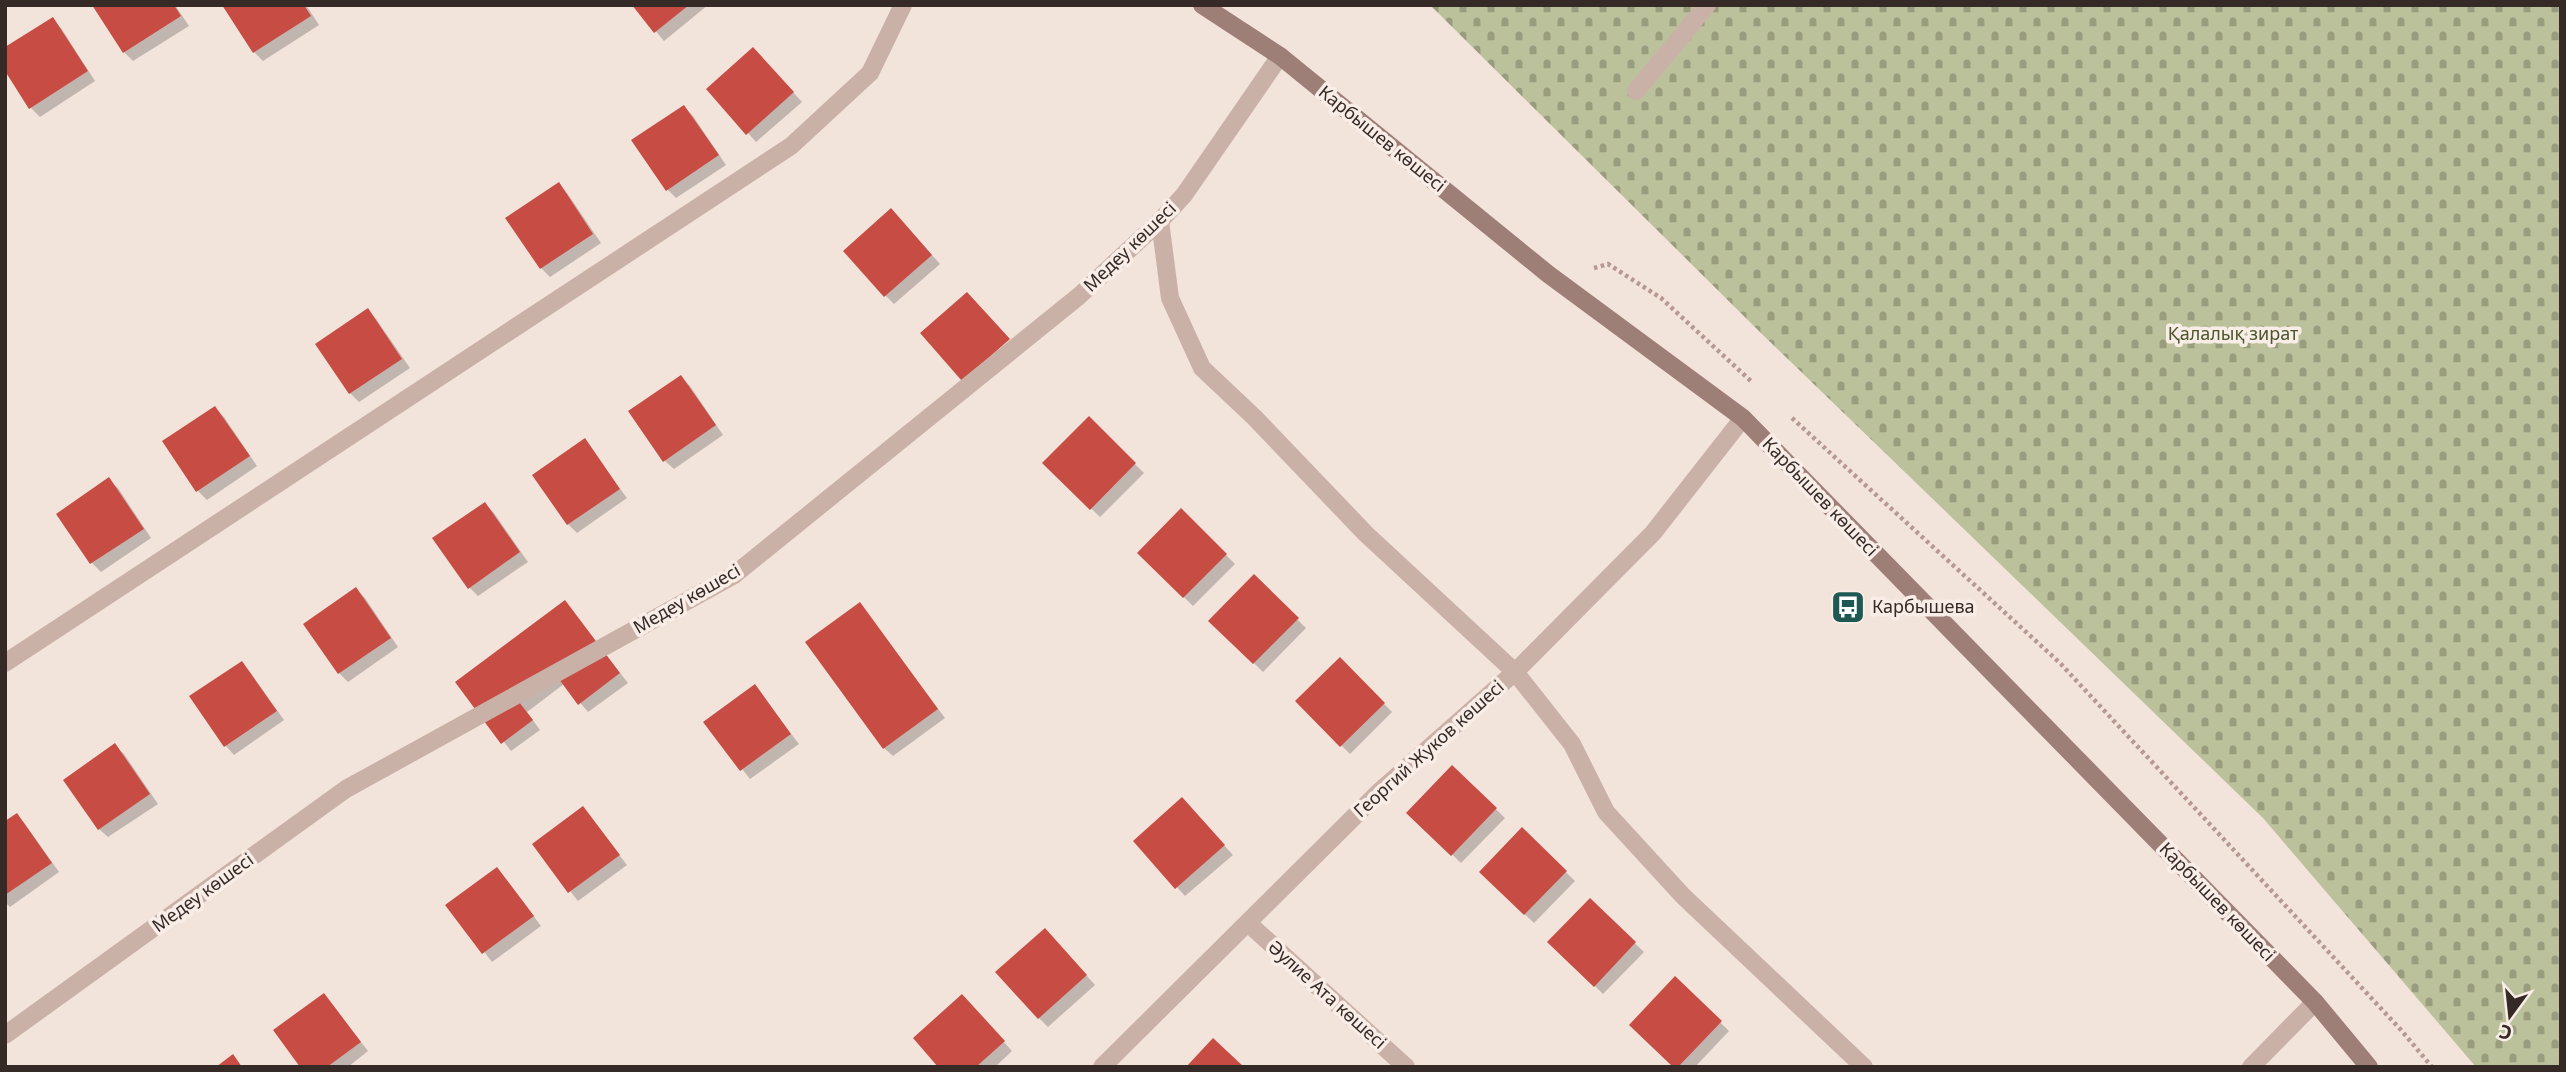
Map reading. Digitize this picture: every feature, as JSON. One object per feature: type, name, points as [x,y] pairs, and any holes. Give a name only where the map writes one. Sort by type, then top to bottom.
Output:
[{"type":"street","points":[[5,663],[791,146],[870,73],[903,5]]},
{"type":"street","name":"Карбышев көшесі","points":[[1202,5],[1280,56],[1548,274],[1742,418],[2315,1002],[2369,1067]]},
{"type":"street","points":[[1636,91],[1707,5]]},
{"type":"street","name":"Медеу көшесі","points":[[5,1035],[346,789],[733,575],[1079,296],[1160,222],[1184,195],[1280,56]]},
{"type":"street","points":[[1160,222],[1170,298],[1202,368],[1254,417],[1366,534],[1515,672],[1572,744],[1606,812],[1683,896],[1864,1067]]},
{"type":"street","name":"Георгий Жуков көшесі","points":[[1102,1067],[1380,791],[1515,672],[1653,533],[1742,418]]},
{"type":"street","name":"Әулие Ата көшесі","points":[[1248,923],[1406,1067]]},
{"type":"street","points":[[2251,1067],[2315,1002]]},
{"type":"path","points":[[1548,274],[1582,271],[1608,264],[1661,298],[1753,383]]},
{"type":"path","points":[[1784,411],[2060,663],[2401,1030],[2432,1067]]},
{"type":"green space","name":"Қалалық зират","points":[[1430,5],[2561,5],[2561,1067],[2476,1067],[2263,818],[1763,335]]},
{"type":"building","points":[[92,5],[174,5],[181,16],[123,53]]},
{"type":"building","points":[[222,5],[304,5],[311,16],[253,53]]},
{"type":"building","points":[[632,5],[689,5],[654,33]]},
{"type":"building","points":[[53,17],[88,71],[29,109],[5,71],[5,47]]},
{"type":"building","points":[[753,47],[794,92],[746,135],[706,89]]},
{"type":"building","points":[[684,105],[719,155],[666,191],[631,140]]},
{"type":"building","points":[[559,182],[593,234],[540,269],[505,218]]},
{"type":"building","points":[[891,208],[932,255],[884,297],[843,251]]},
{"type":"building","points":[[967,292],[1010,339],[962,381],[920,333]]},
{"type":"building","points":[[368,308],[402,359],[349,394],[315,344]]},
{"type":"building","points":[[681,375],[716,425],[663,462],[628,411]]},
{"type":"building","points":[[215,406],[250,456],[196,492],[162,441]]},
{"type":"building","points":[[1089,416],[1136,463],[1090,510],[1042,463]]},
{"type":"building","points":[[585,438],[620,489],[567,525],[532,475]]},
{"type":"building","points":[[109,477],[144,529],[90,564],[56,514]]},
{"type":"building","points":[[485,502],[520,552],[468,589],[432,538]]},
{"type":"building","points":[[1181,508],[1227,554],[1183,598],[1137,553]]},
{"type":"building","points":[[1254,574],[1299,618],[1253,664],[1208,621]]},
{"type":"building","points":[[356,587],[391,638],[338,674],[303,624]]},
{"type":"building","points":[[565,600],[620,673],[578,705],[556,675],[519,702],[533,720],[501,744],[455,682]]},
{"type":"building","points":[[860,602],[938,709],[883,749],[805,642]]},
{"type":"building","points":[[1340,657],[1385,703],[1340,747],[1295,701]]},
{"type":"building","points":[[242,661],[277,711],[224,747],[189,696]]},
{"type":"building","points":[[755,684],[791,734],[740,771],[703,722]]},
{"type":"building","points":[[115,743],[150,794],[98,830],[63,780]]},
{"type":"building","points":[[1452,765],[1497,808],[1451,856],[1406,813]]},
{"type":"building","points":[[1182,797],[1225,845],[1175,889],[1133,841]]},
{"type":"building","points":[[583,806],[620,855],[568,893],[532,844]]},
{"type":"building","points":[[17,813],[52,863],[5,895],[5,821]]},
{"type":"building","points":[[1522,827],[1567,871],[1524,915],[1479,872]]},
{"type":"building","points":[[497,867],[534,916],[482,954],[445,905]]},
{"type":"building","points":[[1590,898],[1636,942],[1594,987],[1547,942]]},
{"type":"building","points":[[1045,928],[1087,975],[1038,1019],[995,972]]},
{"type":"building","points":[[1675,976],[1722,1021],[1678,1067],[1673,1067],[1629,1025]]},
{"type":"building","points":[[324,993],[361,1042],[327,1067],[300,1067],[273,1030]]},
{"type":"building","points":[[962,994],[1005,1041],[976,1067],[938,1067],[913,1038]]},
{"type":"building","points":[[1213,1038],[1244,1067],[1186,1067]]},
{"type":"building","points":[[233,1054],[242,1067],[216,1067]]},
{"type":"place","name":"Карбышева","points":[[1848,607]]}]
